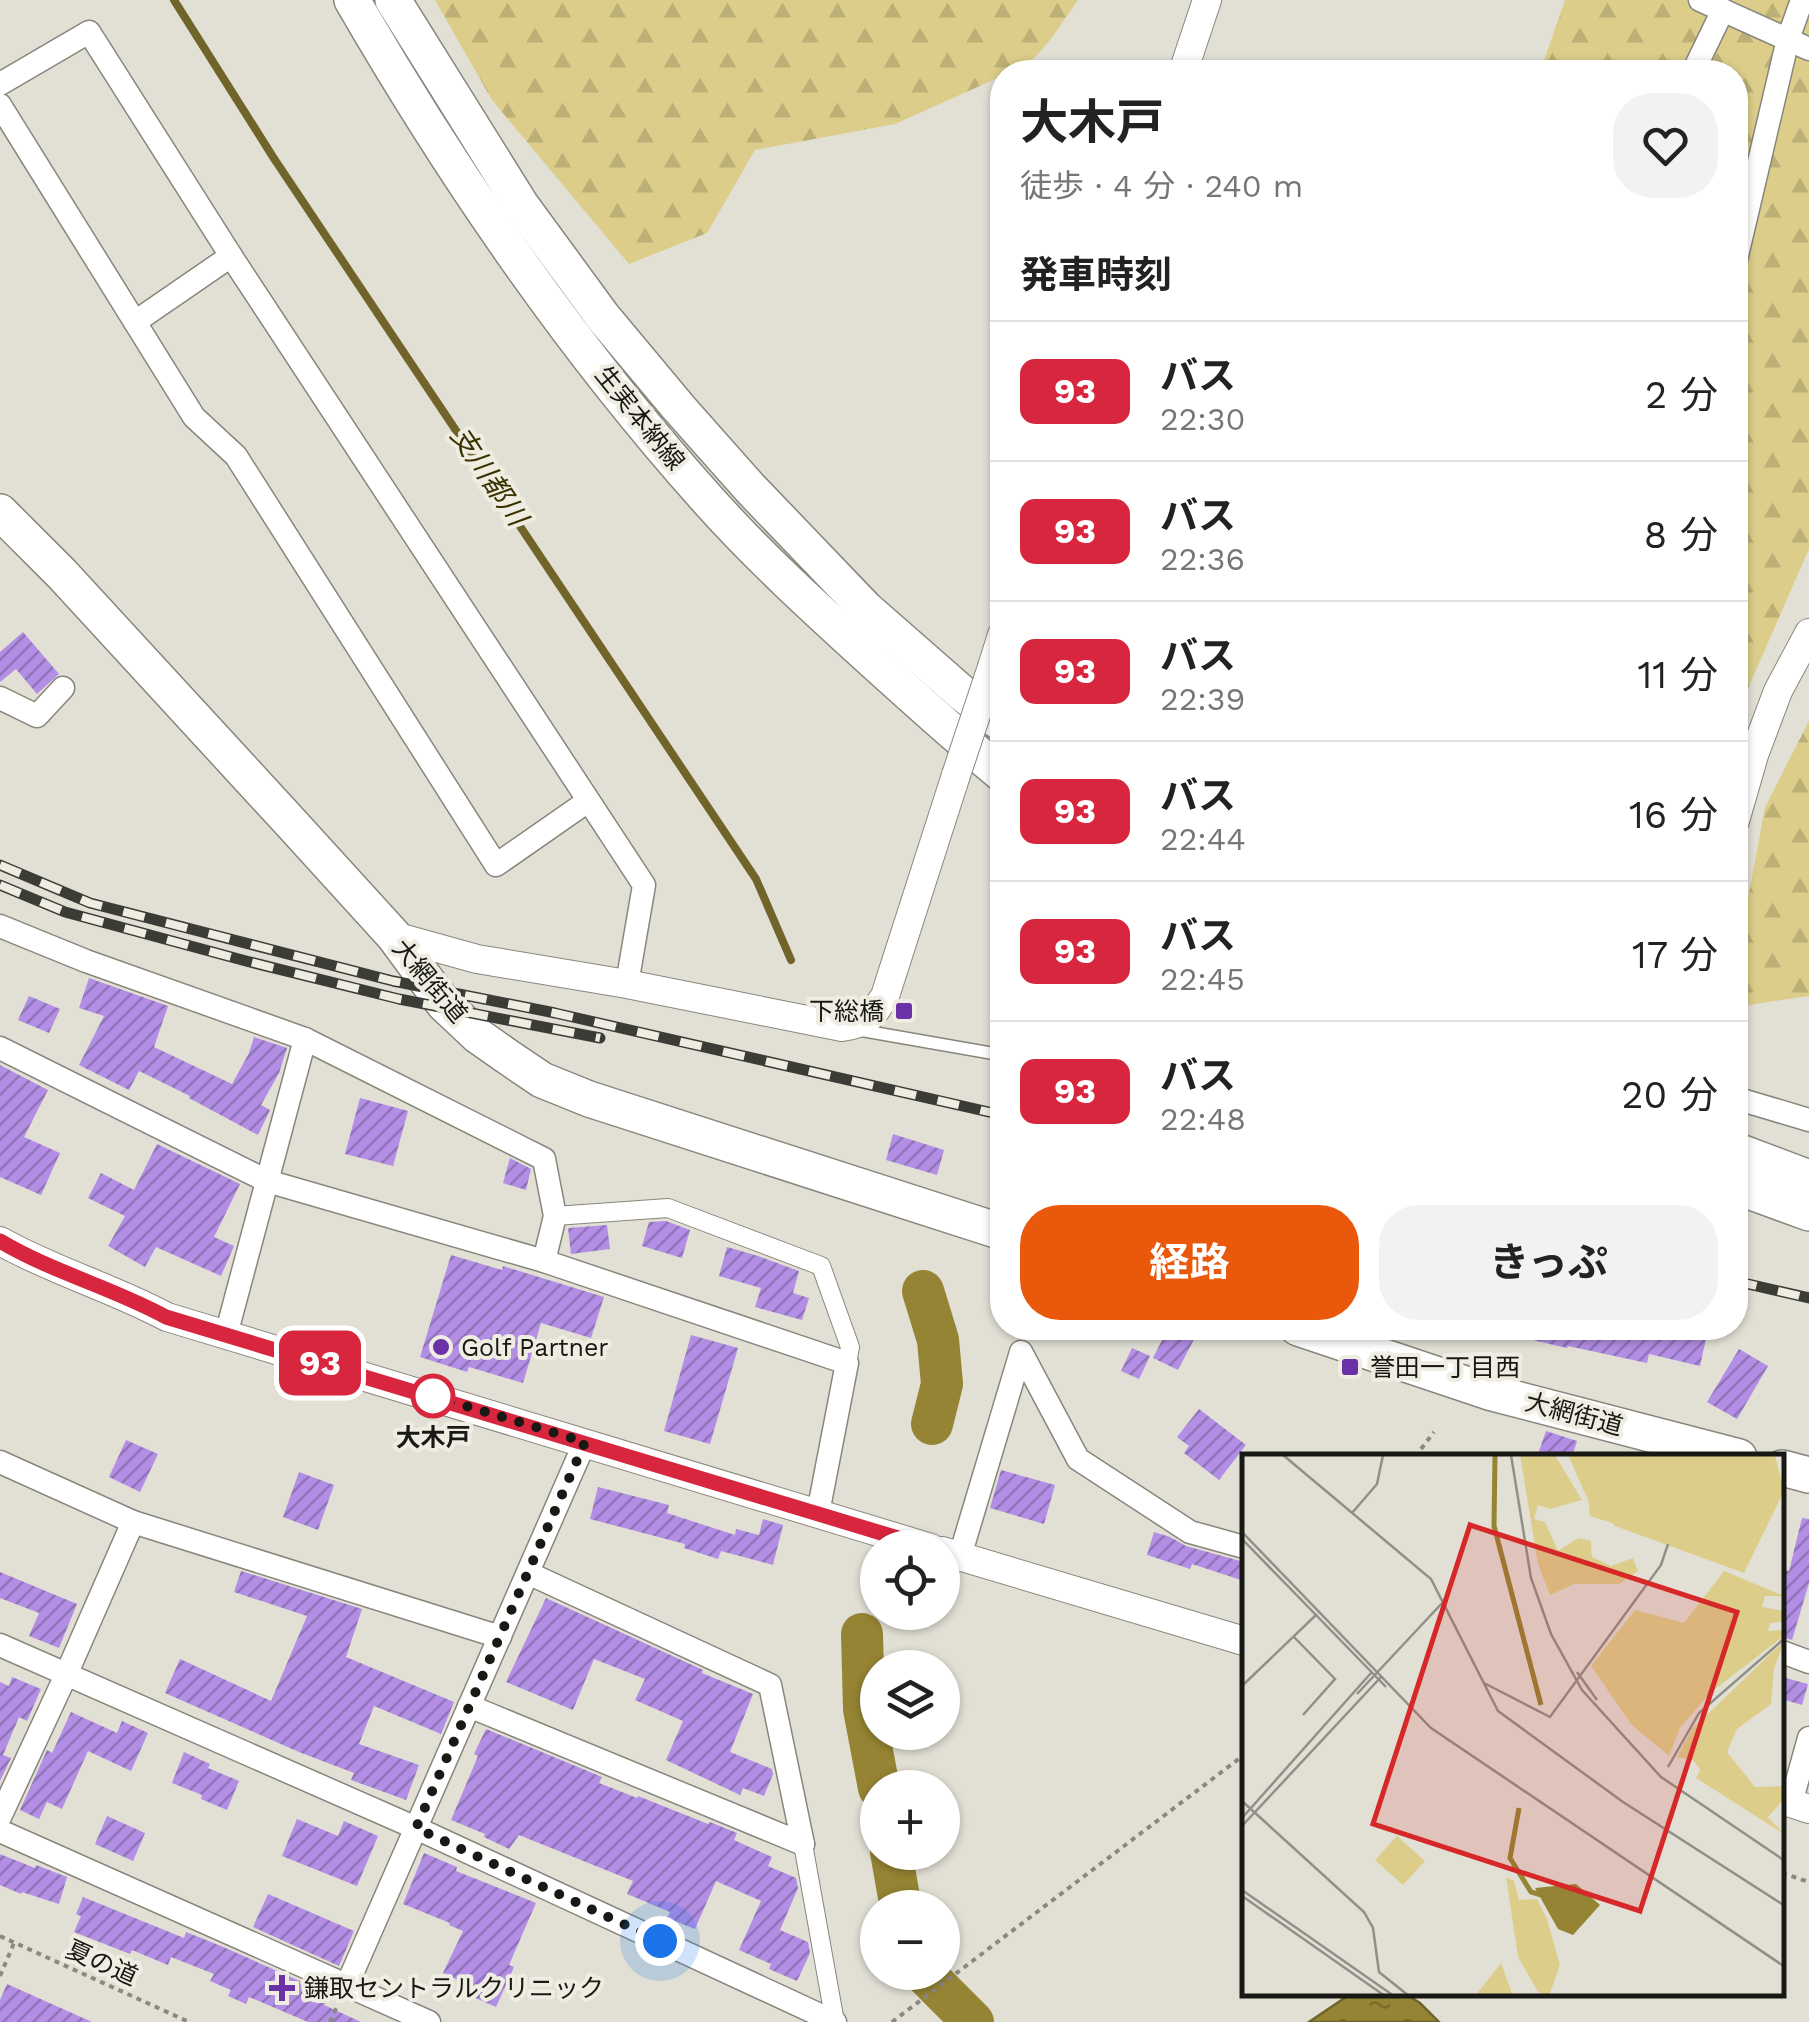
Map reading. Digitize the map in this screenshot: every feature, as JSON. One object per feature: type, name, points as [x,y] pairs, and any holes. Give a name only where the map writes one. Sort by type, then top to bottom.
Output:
[{"type":"main road","name":"生実本納線","points":[[352,0],[476,203],[636,417],[710,503],[792,588],[990,764]]},
{"type":"main road","name":"生実本納線","points":[[392,0],[521,204],[603,317],[679,408],[866,608],[990,715]]},
{"type":"main road","name":"大網街道","points":[[0,512],[62,574],[394,936],[444,1004],[478,1036],[542,1080],[651,1120],[990,1228]]},
{"type":"main road","points":[[1748,1155],[1809,1178]]},
{"type":"main road","points":[[1748,1191],[1809,1213]]},
{"type":"main road","name":"大網街道","points":[[1334,1340],[1490,1392],[1727,1454]]},
{"type":"main road","points":[[1784,1469],[1809,1476]]},
{"type":"street","points":[[1187,60],[1206,0]]},
{"type":"street","points":[[1700,0],[1798,44]]},
{"type":"street","points":[[1748,219],[1798,44],[1802,0]]},
{"type":"street","points":[[1699,60],[1723,10]]},
{"type":"street","points":[[0,84],[89,32],[230,256],[644,885],[626,984]]},
{"type":"street","points":[[0,104],[194,417],[236,456],[496,865],[588,802]]},
{"type":"street","points":[[135,322],[230,256]]},
{"type":"street","points":[[1748,776],[1778,691],[1809,633]]},
{"type":"street","points":[[394,936],[477,958],[842,1027],[861,1024],[872,1017],[886,996],[990,673]]},
{"type":"street","points":[[0,698],[37,716],[63,688]]},
{"type":"street","points":[[0,926],[305,1039],[544,1158],[555,1216],[544,1261]]},
{"type":"street","points":[[226,1335],[305,1039]]},
{"type":"street","points":[[0,1048],[267,1181],[544,1261],[847,1364]]},
{"type":"street","points":[[1748,1102],[1809,1120]]},
{"type":"street","points":[[555,1216],[668,1208],[821,1266],[850,1347],[818,1513]]},
{"type":"street","points":[[0,1241],[166,1317]]},
{"type":"street","points":[[0,1258],[60,1286],[124,1309],[166,1317],[873,1530]]},
{"type":"street","points":[[959,1530],[1021,1352],[1078,1459],[1190,1532],[1242,1545]]},
{"type":"street","points":[[348,1985],[585,1442]]},
{"type":"street","points":[[0,1462],[134,1522],[500,1636]]},
{"type":"street","points":[[0,1817],[134,1522]]},
{"type":"street","points":[[960,1557],[1242,1640]]},
{"type":"street","points":[[528,1573],[770,1685],[835,2022]]},
{"type":"street","points":[[0,1645],[416,1828],[835,2022]]},
{"type":"street","points":[[1784,1653],[1809,1662]]},
{"type":"street","points":[[469,1706],[802,1844]]},
{"type":"street","points":[[1794,1804],[1809,1738]]},
{"type":"street","points":[[0,1831],[428,2022]]},
{"type":"lane","points":[[842,1027],[990,1052]]},
{"type":"path","points":[[1417,1454],[1434,1432]]},
{"type":"path","points":[[892,2022],[1242,1757]]},
{"type":"path","points":[[1784,1874],[1809,1882]]},
{"type":"path","name":"夏の道","points":[[0,1936],[189,2022]]},
{"type":"path","points":[[0,1976],[14,1942]]},
{"type":"green space","points":[[435,0],[1078,0],[1031,60],[990,60],[990,81],[895,124],[755,150],[707,233],[629,264],[492,100]]},
{"type":"green space","points":[[1565,0],[1809,0],[1809,549],[1748,688],[1748,60],[1544,60]]},
{"type":"green space","points":[[1809,721],[1809,996],[1748,1005],[1748,898],[1765,807]]},
{"type":"water","points":[[1346,1997],[1410,1997],[1439,2022],[1309,2022]]},
{"type":"building","points":[[23,632],[59,674],[37,694],[16,669],[0,682],[0,652]]},
{"type":"building","points":[[89,978],[168,1006],[154,1047],[232,1084],[254,1037],[287,1048],[279,1073],[261,1105],[270,1110],[258,1135],[139,1071],[129,1090],[79,1065],[104,1016],[79,1008]]},
{"type":"building","points":[[29,996],[60,1009],[49,1033],[18,1020]]},
{"type":"building","points":[[0,1065],[48,1090],[24,1137],[60,1153],[41,1195],[0,1177]]},
{"type":"building","points":[[360,1098],[408,1111],[393,1166],[345,1154]]},
{"type":"building","points":[[893,1134],[944,1150],[937,1175],[886,1160]]},
{"type":"building","points":[[157,1144],[240,1184],[214,1237],[234,1246],[221,1276],[156,1247],[145,1267],[108,1246],[125,1216],[88,1198],[101,1173],[134,1190]]},
{"type":"building","points":[[510,1158],[531,1169],[526,1190],[503,1183]]},
{"type":"building","points":[[666,1221],[690,1230],[682,1258],[642,1246],[649,1222]]},
{"type":"building","points":[[607,1225],[610,1249],[571,1254],[568,1228]]},
{"type":"building","points":[[727,1247],[799,1271],[793,1293],[809,1298],[802,1320],[755,1307],[761,1288],[719,1276]]},
{"type":"building","points":[[451,1255],[502,1270],[503,1266],[604,1297],[591,1338],[541,1323],[523,1383],[469,1367],[467,1372],[420,1357]]},
{"type":"building","points":[[691,1335],[738,1348],[710,1444],[664,1431]]},
{"type":"building","points":[[1162,1340],[1194,1340],[1178,1370],[1153,1358]]},
{"type":"building","points":[[1533,1340],[1706,1340],[1700,1366],[1649,1354],[1647,1363]]},
{"type":"building","points":[[1132,1348],[1150,1356],[1139,1379],[1121,1371]]},
{"type":"building","points":[[1739,1349],[1768,1366],[1737,1419],[1707,1402]]},
{"type":"building","points":[[1199,1409],[1246,1445],[1219,1480],[1184,1453],[1189,1446],[1177,1437]]},
{"type":"building","points":[[1546,1431],[1577,1441],[1573,1454],[1538,1454]]},
{"type":"building","points":[[126,1440],[158,1454],[140,1492],[109,1477]]},
{"type":"building","points":[[1001,1470],[1055,1485],[1044,1524],[990,1508]]},
{"type":"building","points":[[299,1472],[334,1485],[318,1530],[283,1517]]},
{"type":"building","points":[[598,1487],[669,1505],[667,1513],[735,1535],[736,1529],[759,1535],[763,1519],[783,1525],[773,1565],[721,1551],[718,1559],[684,1548],[685,1544],[590,1519]]},
{"type":"building","points":[[1802,1518],[1809,1519],[1809,1583],[1792,1640],[1784,1638],[1784,1570],[1789,1571]]},
{"type":"building","points":[[1154,1532],[1186,1546],[1242,1561],[1242,1580],[1192,1564],[1190,1569],[1147,1555]]},
{"type":"building","points":[[241,1571],[362,1609],[346,1657],[454,1702],[441,1734],[374,1706],[359,1744],[419,1765],[406,1800],[351,1780],[354,1773],[165,1693],[180,1659],[271,1701],[307,1616],[234,1592]]},
{"type":"building","points":[[0,1572],[77,1604],[59,1648],[29,1636],[39,1613],[0,1598]]},
{"type":"building","points":[[546,1598],[753,1694],[730,1752],[772,1769],[764,1796],[743,1788],[740,1795],[666,1760],[683,1721],[635,1700],[645,1679],[594,1659],[573,1710],[506,1682]]},
{"type":"building","points":[[12,1677],[41,1689],[27,1721],[19,1717],[3,1755],[11,1758],[0,1781],[0,1682],[9,1686]]},
{"type":"building","points":[[1784,1678],[1808,1684],[1802,1705],[1784,1700]]},
{"type":"building","points":[[71,1712],[117,1733],[122,1721],[148,1733],[131,1771],[88,1751],[62,1809],[47,1802],[39,1819],[20,1810],[47,1750],[52,1753]]},
{"type":"building","points":[[486,1729],[602,1777],[599,1783],[737,1833],[734,1840],[772,1857],[768,1866],[796,1878],[798,1888],[780,1930],[808,1942],[810,1953],[797,1981],[739,1950],[761,1901],[716,1881],[695,1929],[667,1918],[670,1912],[627,1894],[633,1881],[519,1835],[509,1849],[451,1820]]},
{"type":"building","points":[[184,1752],[239,1781],[227,1810],[172,1783]]},
{"type":"building","points":[[107,1816],[145,1833],[133,1861],[95,1844]]},
{"type":"building","points":[[297,1819],[338,1836],[344,1821],[378,1836],[357,1886],[282,1856]]},
{"type":"building","points":[[424,1853],[457,1867],[456,1871],[536,1903],[496,2007],[469,1995],[473,1987],[443,1973],[463,1931],[403,1904]]},
{"type":"building","points":[[0,1854],[67,1877],[59,1904],[0,1885]]},
{"type":"building","points":[[268,1894],[354,1931],[339,1966],[253,1927]]},
{"type":"building","points":[[83,1897],[184,1938],[186,1932],[329,1994],[324,2005],[361,2022],[308,2022],[249,1997],[246,2004],[228,1996],[231,1990],[210,1981],[214,1974],[171,1957],[168,1965],[132,1950],[130,1954],[74,1932]]},
{"type":"building","points":[[7,1984],[92,2022],[0,2022],[0,2000]]},
{"type":"waterway","name":"支川都川","points":[[174,0],[273,157],[756,879],[791,960]]},
{"type":"waterway","name":"支川都川","points":[[923,1291],[938,1340],[942,1384],[932,1424]]},
{"type":"waterway","name":"支川都川","points":[[862,1634],[864,1709],[876,1770]]},
{"type":"waterway","name":"支川都川","points":[[894,1870],[898,1890]]},
{"type":"waterway","name":"支川都川","points":[[941,1990],[973,2022]]},
{"type":"railway","points":[[0,865],[90,903],[393,981],[555,1013],[990,1112]]},
{"type":"railway","points":[[0,885],[65,912],[246,961],[399,999],[600,1038]]},
{"type":"railway","points":[[1748,1284],[1809,1298]]},
{"type":"bus line","name":"93","points":[[0,1241],[166,1317],[872,1530]]},
{"type":"place","name":"下総橋","points":[[904,1011]]},
{"type":"place","name":"Golf Partner","points":[[441,1347]]},
{"type":"place","name":"誉田一丁目西","points":[[1350,1367]]},
{"type":"place","name":"大木戸","points":[[433,1396]]},
{"type":"place","name":"鎌取セントラルクリニック","points":[[282,1988]]},
{"type":"route","points":[[433,1396],[585,1442],[416,1828],[660,1941]]}]
